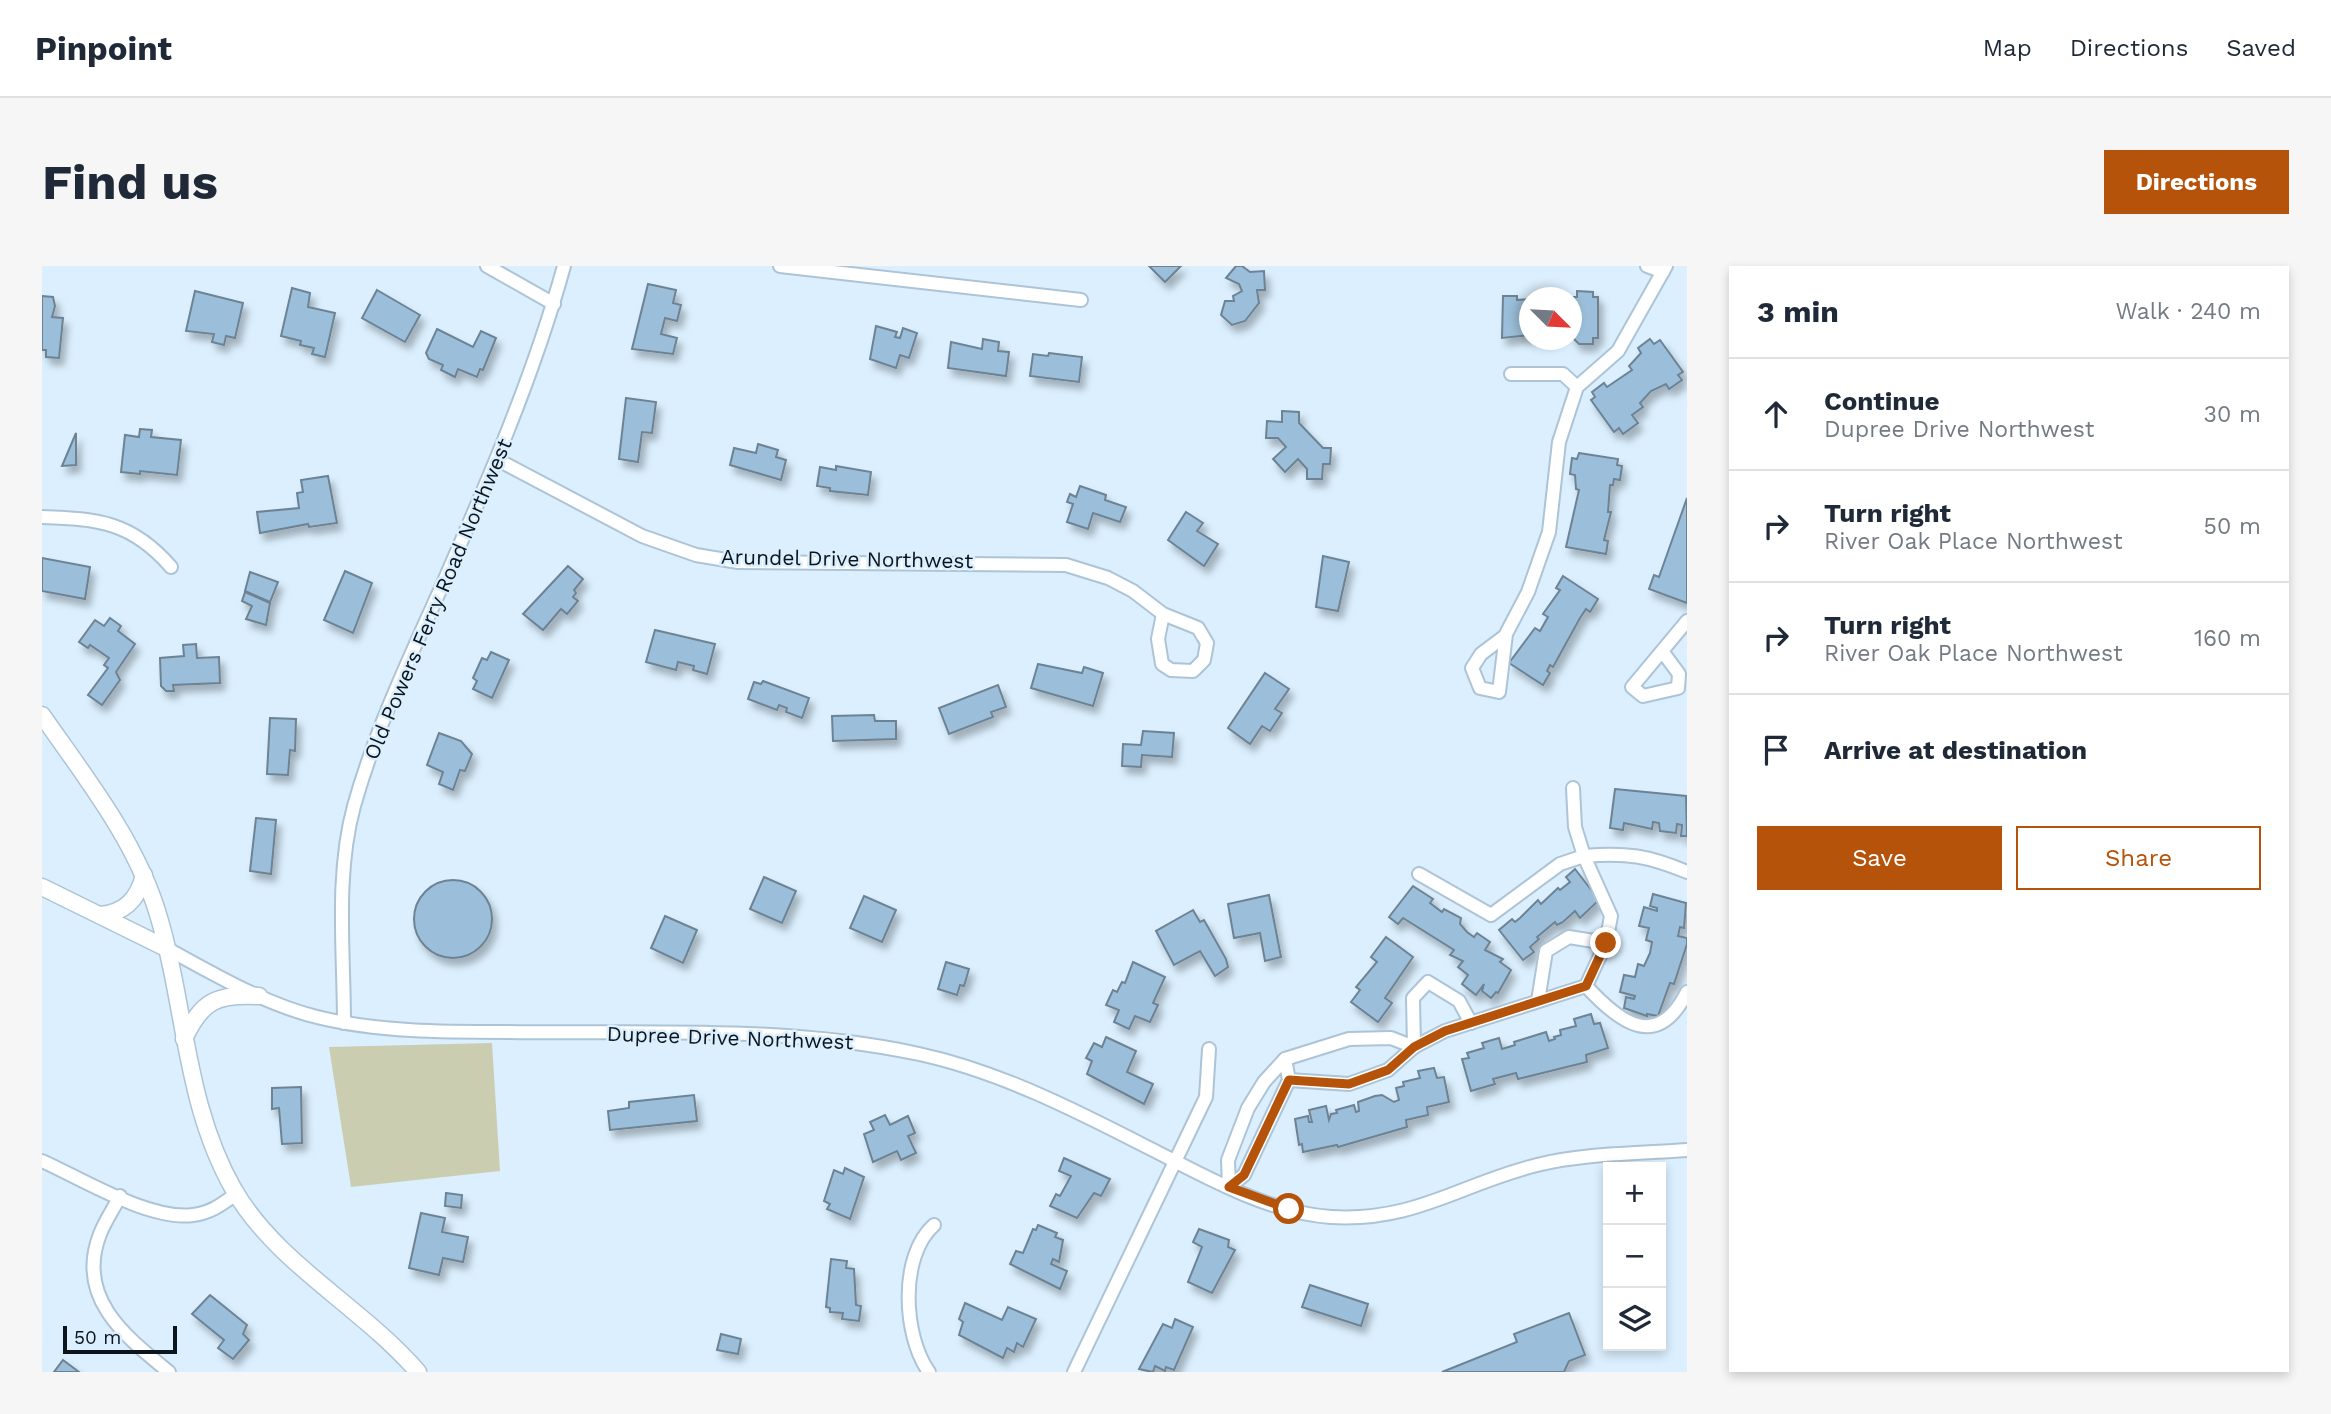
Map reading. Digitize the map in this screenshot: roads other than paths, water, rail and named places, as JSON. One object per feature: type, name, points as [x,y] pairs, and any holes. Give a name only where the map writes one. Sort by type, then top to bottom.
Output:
[{"type":"street","points":[[487,266],[554,304]]},
{"type":"street","name":"Old Powers Ferry Road Northwest","points":[[344,1023],[344,860],[354,806],[392,697],[498,460],[554,304],[564,266]]},
{"type":"street","points":[[780,266],[1081,300]]},
{"type":"street","points":[[1505,635],[1528,592],[1549,532],[1559,442],[1577,387],[1618,351],[1665,269],[1647,266]]},
{"type":"street","points":[[1511,374],[1563,374],[1577,387]]},
{"type":"street","name":"Arundel Drive Northwest","points":[[498,460],[642,536],[696,555],[738,562],[1066,565],[1108,578],[1133,591],[1163,614],[1198,628],[1207,643],[1204,660],[1193,671],[1171,670],[1162,664],[1158,639],[1163,614]]},
{"type":"street","points":[[42,517],[83,518],[120,527],[156,550],[171,567]]},
{"type":"street","points":[[1662,651],[1679,674],[1678,688],[1643,696],[1632,687],[1662,651],[1687,621]]},
{"type":"street","points":[[42,715],[123,835],[144,875],[166,948],[204,1126],[236,1194],[285,1252],[363,1318],[418,1372]]},
{"type":"street","points":[[1289,1080],[1349,1084],[1388,1070],[1414,1047],[1445,1031],[1586,986],[1606,943],[1611,916],[1584,856],[1575,827],[1573,788]]},
{"type":"street","points":[[1419,874],[1491,915],[1560,864],[1584,856],[1623,853],[1658,860],[1687,872]]},
{"type":"street","points":[[100,915],[116,912],[130,904],[144,875]]},
{"type":"street","points":[[42,887],[166,948]]},
{"type":"street","points":[[1538,1001],[1546,951],[1569,936],[1606,943]]},
{"type":"street","name":"Dupree Drive Northwest","points":[[166,948],[260,996],[303,1013],[344,1023],[467,1032],[794,1036],[870,1044],[976,1071],[1093,1120],[1229,1187],[1289,1209],[1326,1217],[1367,1218],[1418,1209],[1490,1178],[1540,1164],[1687,1150]]},
{"type":"street","points":[[1414,1047],[1413,998],[1428,982],[1459,1001],[1471,1023]]},
{"type":"street","points":[[1586,986],[1608,1009],[1635,1027],[1651,1026],[1678,1011],[1687,992]]},
{"type":"street","points":[[184,1040],[200,1011],[217,998],[260,996]]},
{"type":"street","points":[[1229,1187],[1228,1160],[1248,1108],[1264,1082],[1284,1059],[1349,1039],[1391,1038],[1414,1047]]},
{"type":"street","points":[[1074,1372],[1206,1097],[1209,1049]]},
{"type":"street","points":[[1229,1187],[1244,1175],[1289,1080],[1284,1059]]},
{"type":"street","points":[[42,1161],[162,1213],[180,1216],[206,1213],[236,1194]]},
{"type":"street","points":[[120,1196],[100,1234],[95,1253],[98,1293],[108,1315],[122,1334],[169,1372]]},
{"type":"street","points":[[929,1372],[921,1361],[912,1331],[911,1266],[918,1243],[934,1225]]}]
